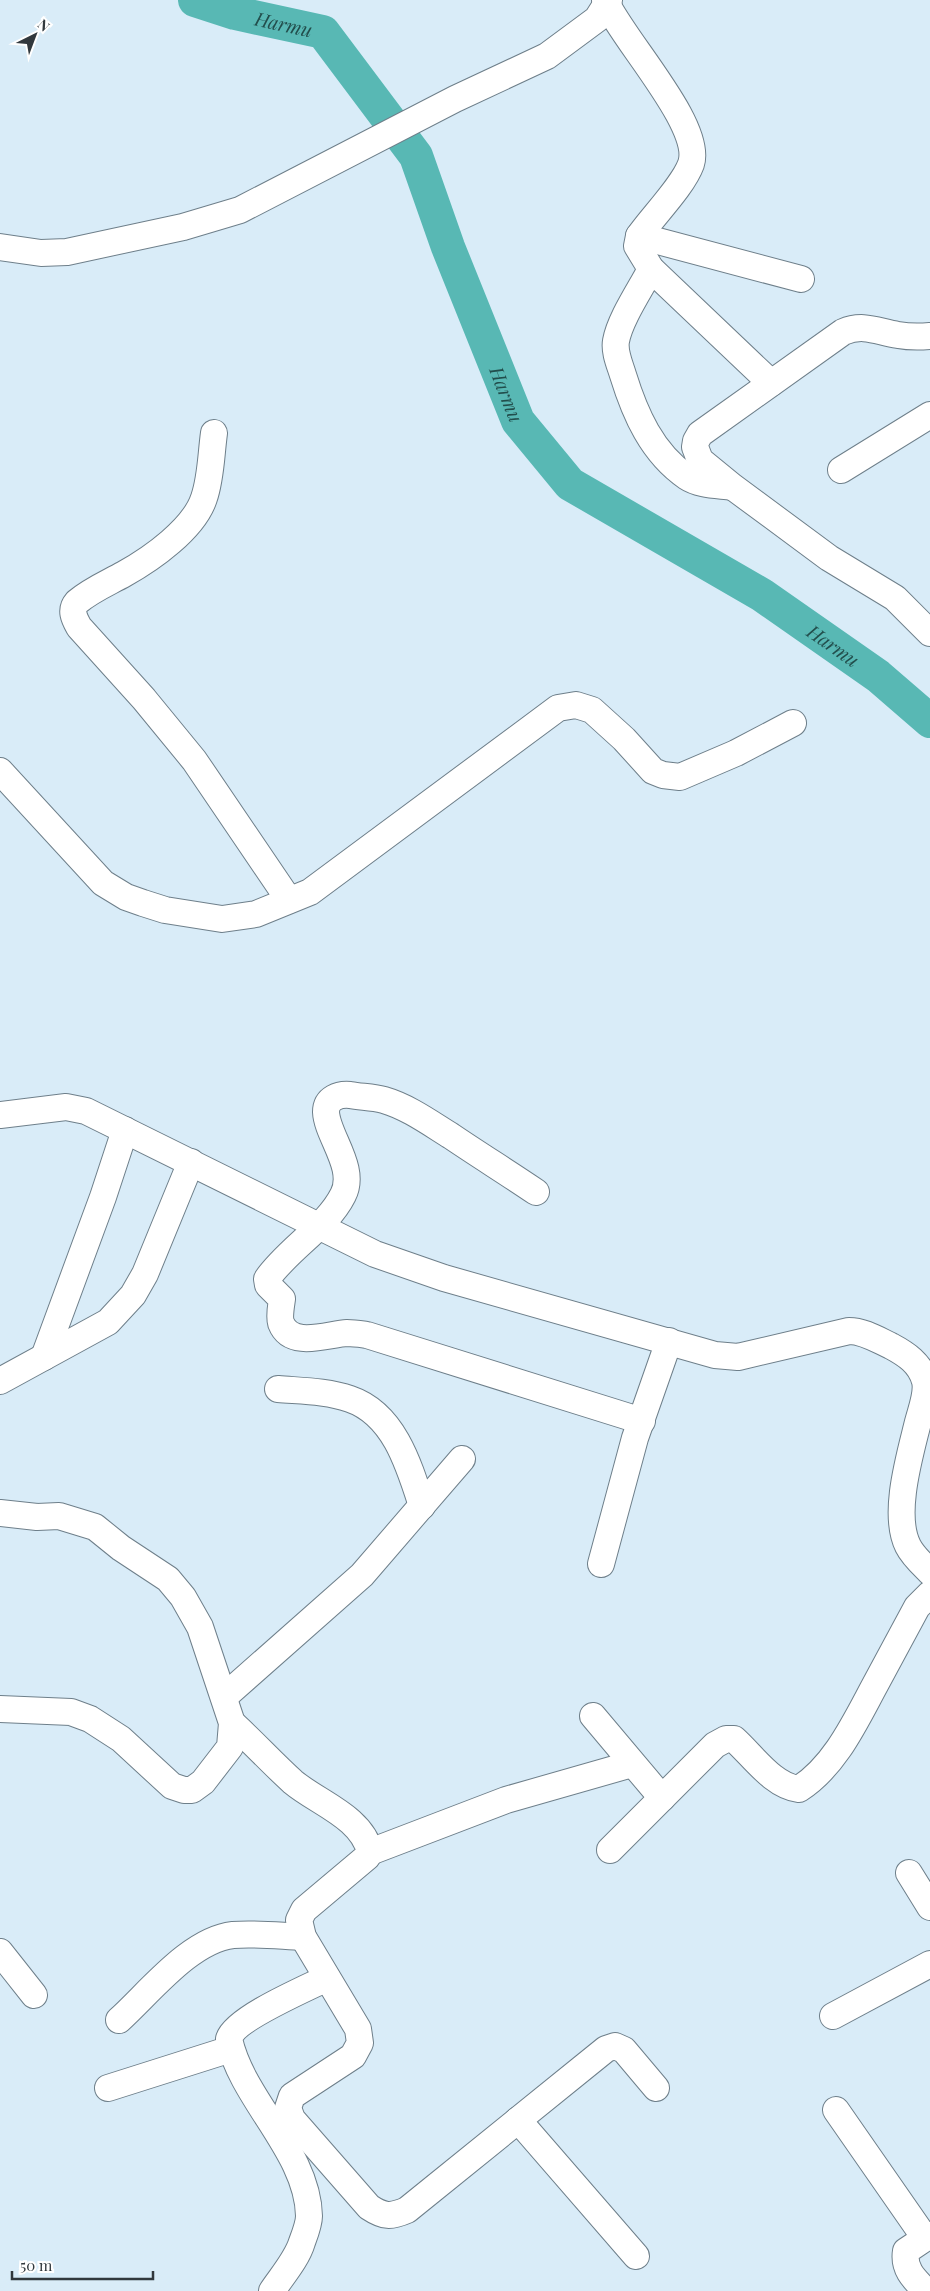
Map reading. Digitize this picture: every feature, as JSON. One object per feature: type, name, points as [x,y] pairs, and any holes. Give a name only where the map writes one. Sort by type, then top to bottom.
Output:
[{"type":"street","points":[[0,247],[41,253],[67,252],[183,227],[240,210],[455,99],[547,56],[588,27],[607,2],[676,110],[692,145],[692,157],[685,176],[639,236],[637,246],[651,269],[771,383]]},
{"type":"street","points":[[639,236],[801,279]]},
{"type":"street","points":[[651,269],[622,325],[616,342],[618,358],[632,403],[651,439],[662,454],[687,477],[733,487]]},
{"type":"street","points":[[930,336],[914,337],[871,328],[852,329],[843,332],[700,434],[696,441],[696,453],[700,460],[733,487],[829,558],[895,598],[930,633]]},
{"type":"street","points":[[841,470],[930,414]]},
{"type":"street","points":[[214,433],[206,492],[196,515],[185,528],[159,550],[126,573],[77,602],[73,608],[73,615],[79,627],[144,699],[194,760],[289,900]]},
{"type":"street","points":[[0,771],[103,883],[126,897],[165,910],[222,918],[256,914],[310,892],[558,708],[576,705],[592,710],[624,739],[653,771],[680,777],[736,753],[794,723]]},
{"type":"street","points":[[536,1192],[422,1118],[385,1100],[343,1095],[330,1100],[326,1112],[341,1151],[346,1187],[343,1196],[318,1226],[280,1263],[267,1279],[268,1284],[282,1300],[281,1322],[292,1334],[301,1338],[311,1339],[345,1333],[367,1336],[642,1421]]},
{"type":"street","points":[[0,1115],[66,1107],[86,1111],[375,1254],[444,1278],[715,1355],[738,1357],[849,1330],[857,1331],[907,1354],[918,1366],[925,1382],[924,1399],[908,1463],[903,1502],[903,1525],[908,1544],[930,1572]]},
{"type":"street","points":[[44,1357],[126,1130]]},
{"type":"street","points":[[0,1381],[108,1322],[133,1294],[145,1274],[191,1162]]},
{"type":"street","points":[[601,1564],[642,1421],[670,1341]]},
{"type":"street","points":[[278,1389],[349,1398],[373,1410],[388,1427],[410,1471],[422,1506]]},
{"type":"street","points":[[224,1697],[362,1575],[462,1459]]},
{"type":"street","points":[[0,1514],[37,1517],[59,1516],[95,1527],[121,1548],[168,1580],[183,1597],[200,1627],[232,1723],[230,1747],[202,1782],[192,1790],[184,1790],[172,1786],[121,1739],[90,1719],[71,1712],[0,1709]]},
{"type":"street","points":[[610,1850],[715,1745],[726,1739],[734,1739],[779,1782],[789,1788],[799,1789],[810,1782],[838,1749],[852,1727],[917,1607],[930,1594]]},
{"type":"street","points":[[593,1716],[662,1798]]},
{"type":"street","points":[[232,1723],[292,1781],[354,1824],[368,1841],[370,1852]]},
{"type":"street","points":[[632,1764],[506,1800],[370,1852],[362,1862],[304,1910],[299,1920],[303,1937],[358,2029],[360,2043],[353,2056],[292,2096],[288,2108],[292,2119],[370,2207],[381,2215],[393,2216],[407,2210],[606,2049],[615,2046],[624,2050],[656,2088]]},
{"type":"street","points":[[909,1874],[930,1907]]},
{"type":"street","points":[[119,2020],[174,1968],[201,1948],[220,1938],[233,1935],[303,1937]]},
{"type":"street","points":[[0,1952],[34,1995]]},
{"type":"street","points":[[833,2016],[930,1964]]},
{"type":"street","points":[[272,2291],[301,2244],[309,2217],[306,2198],[292,2159],[254,2094],[231,2049],[229,2039],[235,2027],[327,1978]]},
{"type":"street","points":[[108,2088],[231,2049]]},
{"type":"street","points":[[836,2110],[928,2237],[906,2251],[904,2260],[908,2271],[926,2291]]},
{"type":"street","points":[[518,2120],[636,2256]]},
{"type":"waterway","name":"Harmu","points":[[195,0],[235,13],[323,32],[416,156],[448,247],[518,421],[570,484],[762,595],[878,676],[930,721]]}]
